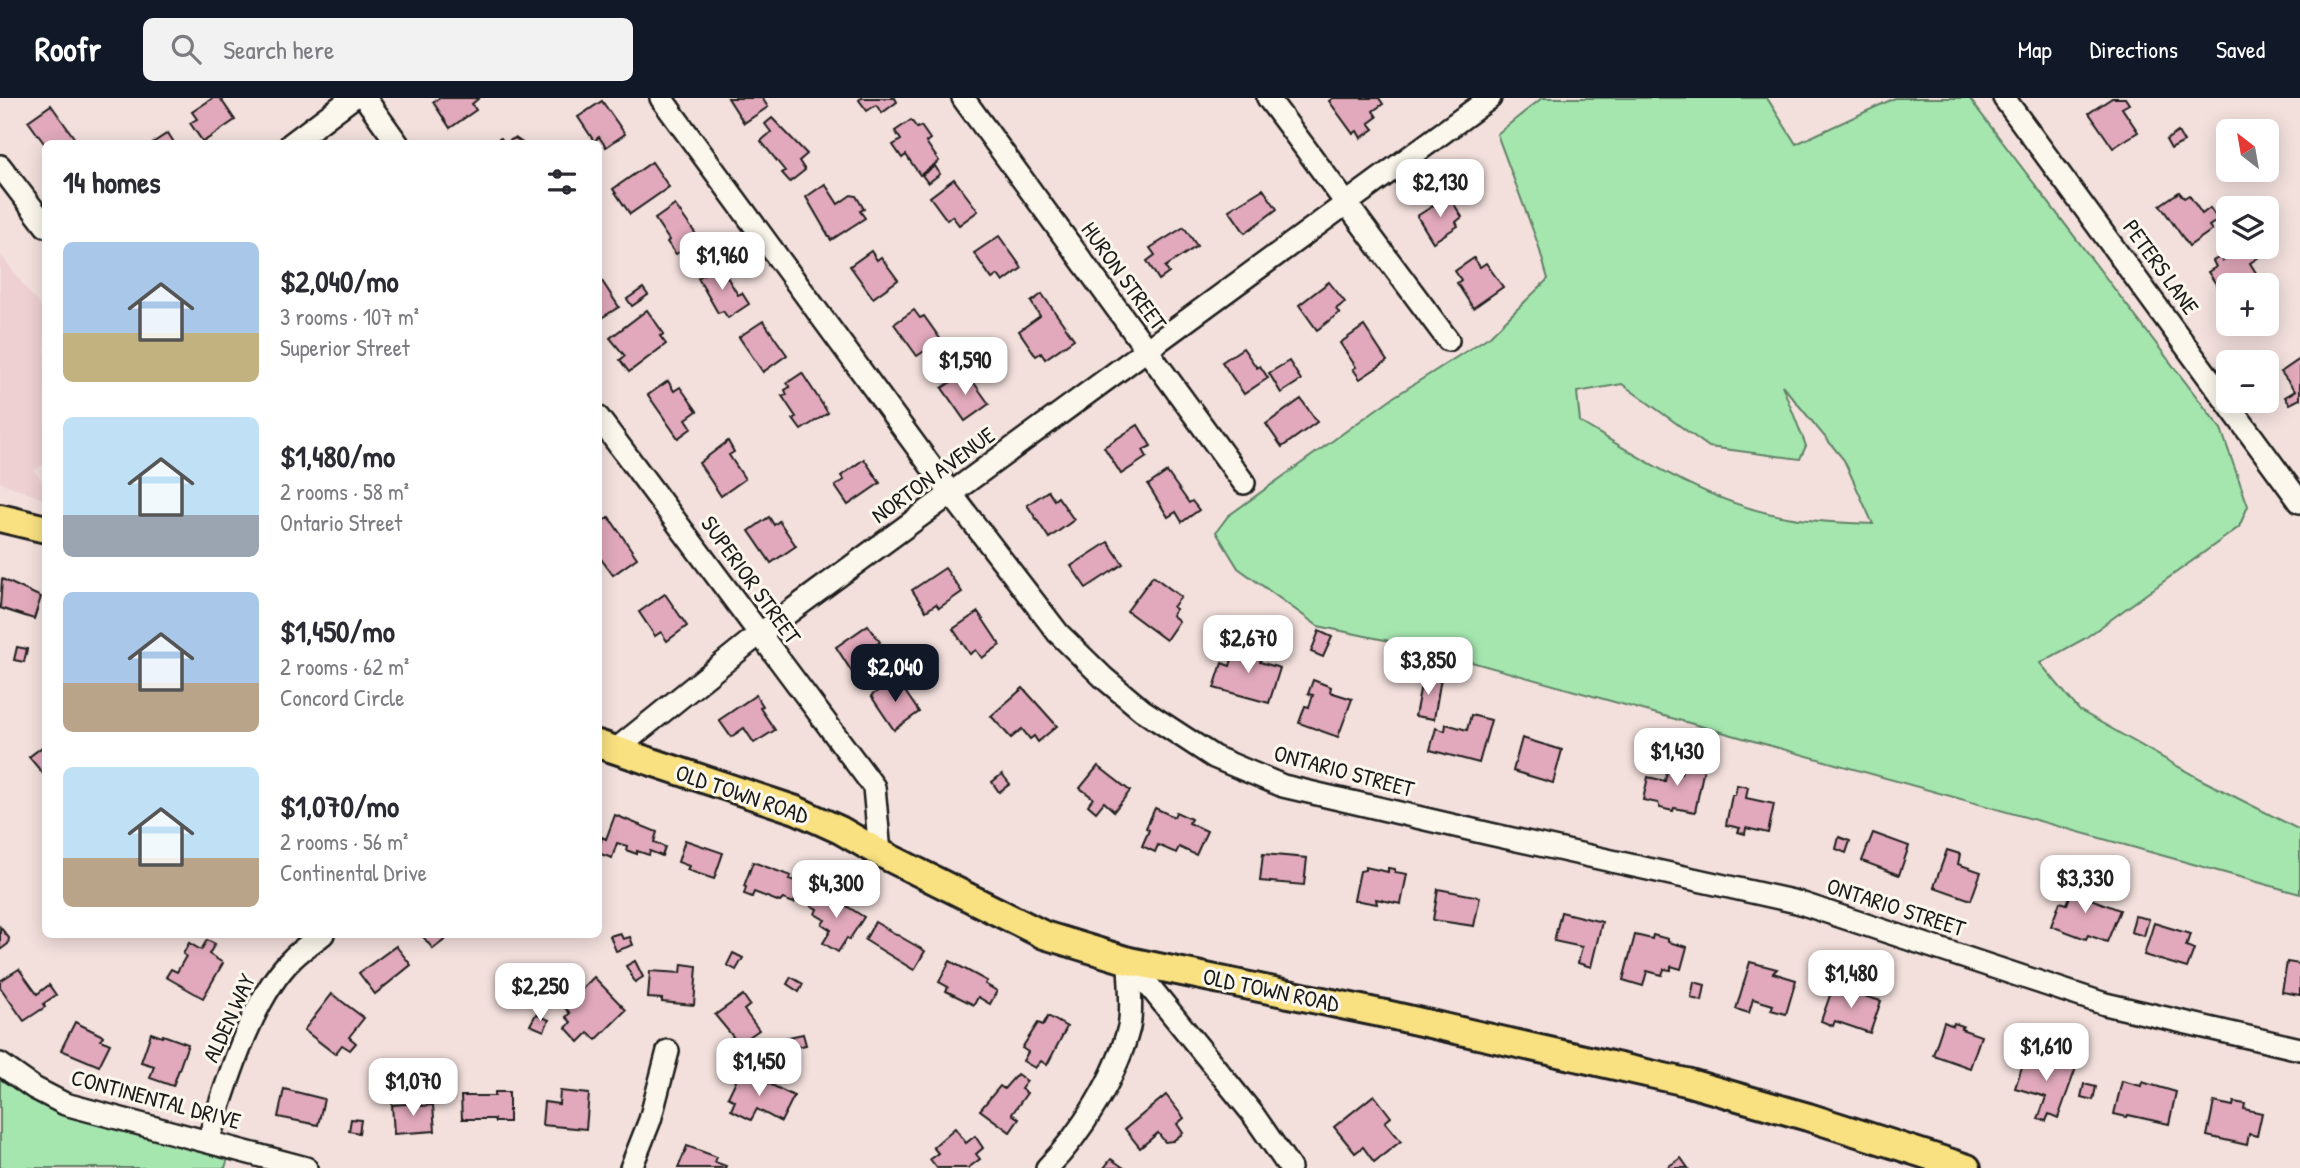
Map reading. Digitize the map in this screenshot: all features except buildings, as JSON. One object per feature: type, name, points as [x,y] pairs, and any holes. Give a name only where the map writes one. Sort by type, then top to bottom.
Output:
[{"type":"main road","points":[[0,518],[42,528]]},
{"type":"main road","name":"OLD TOWN ROAD","points":[[606,748],[796,810],[1044,934],[1129,961],[1390,1015],[1686,1082],[1808,1117],[1967,1168]]},
{"type":"street","points":[[296,140],[352,98]]},
{"type":"street","points":[[365,98],[395,140]]},
{"type":"street","name":"ONTARIO STREET","points":[[661,98],[952,495],[1058,633],[1142,710],[1214,757],[1283,786],[1797,902],[2105,1004],[2300,1049]]},
{"type":"street","name":"HURON STREET","points":[[962,98],[1244,483]]},
{"type":"street","points":[[1268,98],[1448,340]]},
{"type":"street","name":"NORTON AVENUE","points":[[606,748],[1490,98]]},
{"type":"street","name":"PETERS LANE","points":[[2004,98],[2300,502]]},
{"type":"street","points":[[0,166],[42,221]]},
{"type":"street","name":"SUPERIOR STREET","points":[[602,422],[874,787],[880,853]]},
{"type":"street","name":"ALDEN WAY","points":[[208,1141],[236,1058],[268,989],[292,958],[318,938]]},
{"type":"street","points":[[1047,1168],[1091,1112],[1111,1075],[1129,1025],[1129,961]]},
{"type":"street","points":[[1129,961],[1252,1113],[1290,1168]]},
{"type":"street","points":[[631,1168],[650,1121],[668,1051]]},
{"type":"street","name":"CONTINENTAL DRIVE","points":[[0,1064],[34,1088],[65,1104],[306,1168]]},
{"type":"shaded area","points":[[0,254],[42,309],[42,465],[34,471],[42,482],[42,499],[0,482]]},
{"type":"green space","points":[[1542,98],[1767,98],[1796,144],[1895,98],[1969,98],[2221,429],[2248,506],[2239,527],[2084,639],[2040,663],[2079,710],[2200,779],[2300,830],[2300,894],[1418,647],[1318,626],[1238,568],[1216,532],[1228,516],[1392,398],[1490,336],[1548,279],[1538,244],[1497,134]],"holes":[[[1622,384],[1709,447],[1800,459],[1806,446],[1782,385],[1844,460],[1873,524],[1781,516],[1754,510],[1702,490],[1652,465],[1580,422],[1577,392]]]},
{"type":"green space","points":[[0,1069],[58,1109],[230,1152],[225,1168],[0,1168]]}]
